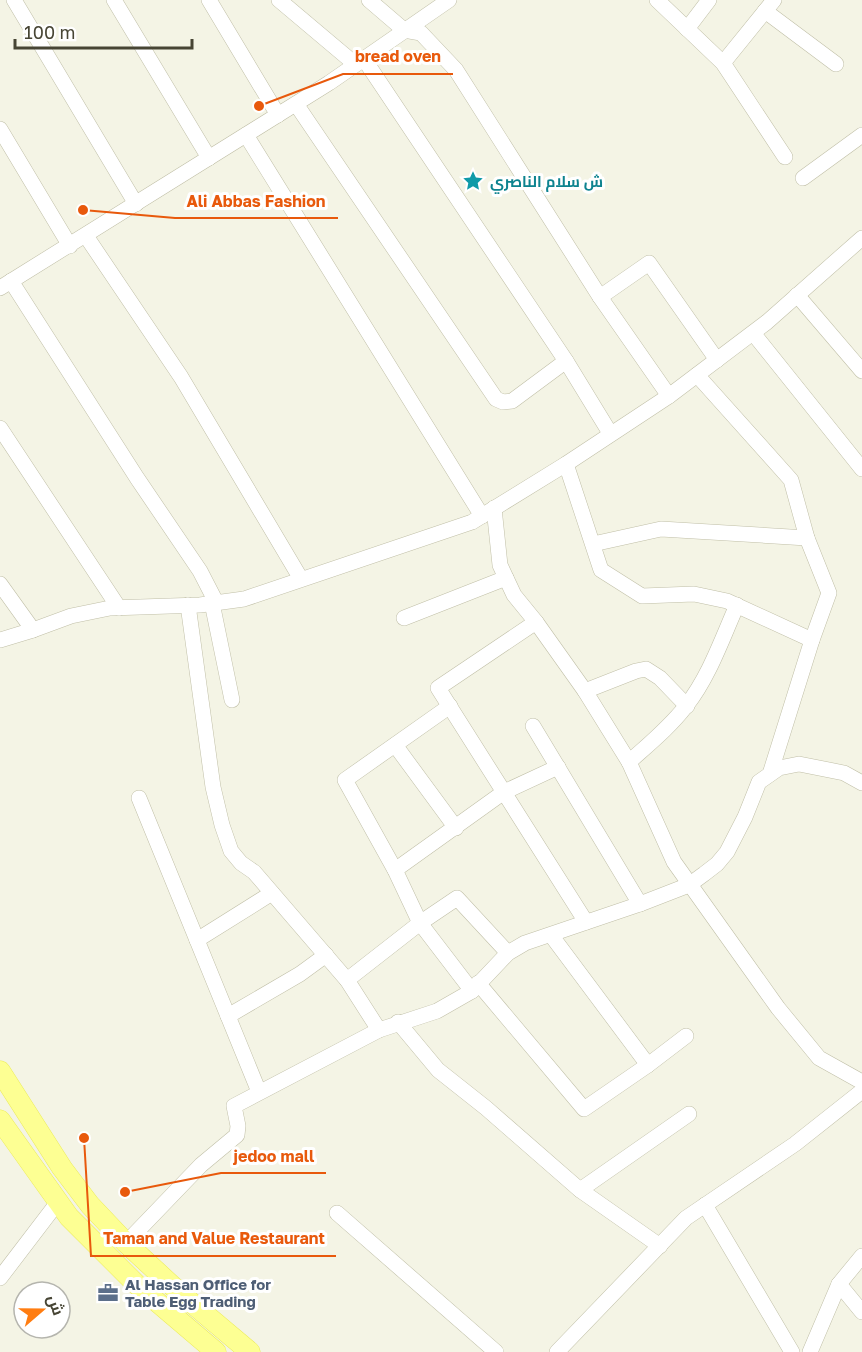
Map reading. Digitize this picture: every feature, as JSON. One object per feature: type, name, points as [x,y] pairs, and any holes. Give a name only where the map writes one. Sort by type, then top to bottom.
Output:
[{"type":"main road","points":[[0,1071],[45,1142],[90,1205],[126,1243],[180,1293],[250,1352]]},
{"type":"main road","points":[[23,1108],[18,1117],[13,1120],[1,1121],[69,1217],[105,1255],[156,1302],[216,1352]]},
{"type":"main road","points":[[25,1157],[34,1145],[45,1142]]},
{"type":"street","points":[[14,0],[136,204]]},
{"type":"street","points":[[114,0],[209,158]]},
{"type":"street","points":[[209,0],[278,115]]},
{"type":"street","points":[[279,0],[360,62],[566,361],[610,433]]},
{"type":"street","points":[[369,0],[404,30],[421,33],[456,70],[600,297],[669,396]]},
{"type":"street","points":[[232,700],[214,603],[200,571],[5,285],[296,104],[449,0]]},
{"type":"street","points":[[657,0],[723,63],[785,157]]},
{"type":"street","points":[[687,29],[709,0]]},
{"type":"street","points":[[723,63],[770,6],[836,64]]},
{"type":"street","points":[[296,104],[496,399],[503,402],[512,401],[566,361]]},
{"type":"street","points":[[0,129],[70,246]]},
{"type":"street","points":[[246,135],[488,512],[500,565],[513,595],[536,622],[585,691],[629,762],[674,862],[778,1008],[819,1058],[862,1082]]},
{"type":"street","points":[[803,178],[862,135]]},
{"type":"street","points":[[86,236],[181,377],[300,579]]},
{"type":"street","points":[[0,640],[71,616],[119,608],[188,605],[244,599],[472,522],[669,396],[753,333],[862,238]]},
{"type":"street","points":[[600,297],[649,263],[717,360]]},
{"type":"street","points":[[797,296],[859,361]]},
{"type":"street","points":[[753,333],[862,469]]},
{"type":"street","points":[[697,375],[791,480],[807,538],[829,593],[812,640],[771,774]]},
{"type":"street","points":[[0,428],[119,608]]},
{"type":"street","points":[[566,464],[601,570],[642,596],[694,594],[727,601],[812,640]]},
{"type":"street","points":[[593,544],[661,529],[807,538]]},
{"type":"street","points":[[404,618],[506,578]]},
{"type":"street","points":[[0,584],[33,630]]},
{"type":"street","points":[[188,605],[213,787],[231,851],[241,863],[254,872],[347,980],[379,1030]]},
{"type":"street","points":[[629,762],[687,705],[704,678],[737,605]]},
{"type":"street","points":[[536,622],[438,688],[586,922]]},
{"type":"street","points":[[585,691],[646,669],[660,678],[687,705]]},
{"type":"street","points":[[450,706],[345,780],[395,870],[420,923],[584,1109],[686,1036]]},
{"type":"street","points":[[533,726],[640,904]]},
{"type":"street","points":[[395,745],[456,828]]},
{"type":"street","points":[[126,1243],[201,1165],[237,1135],[238,1126],[234,1106],[379,1030],[436,1011],[475,987],[508,953],[525,943],[689,885],[717,864],[727,852],[745,817],[759,782],[779,768],[799,764],[844,773],[862,783]]},
{"type":"street","points":[[395,870],[504,792],[558,767]]},
{"type":"street","points":[[139,798],[259,1092]]},
{"type":"street","points":[[197,940],[272,893]]},
{"type":"street","points":[[347,980],[420,923],[457,898],[508,953]]},
{"type":"street","points":[[551,935],[648,1065]]},
{"type":"street","points":[[228,1016],[300,974],[326,955]]},
{"type":"street","points":[[398,1022],[438,1070],[486,1108],[580,1190],[660,1246]]},
{"type":"street","points":[[557,1352],[686,1218],[795,1144],[862,1091]]},
{"type":"street","points":[[580,1190],[689,1114]]},
{"type":"street","points":[[0,1278],[58,1202]]},
{"type":"street","points":[[705,1205],[792,1352]]},
{"type":"street","points":[[337,1213],[496,1352]]},
{"type":"street","points":[[810,1352],[839,1284],[862,1256]]},
{"type":"street","points":[[839,1284],[862,1312]]},
{"type":"place","name":"bread oven","points":[[259,106]]},
{"type":"place","name":"ش سلام الناصري","points":[[473,181]]},
{"type":"place","name":"Ali Abbas Fashion","points":[[83,210]]},
{"type":"place","name":"Taman and Value Restaurant","points":[[84,1138]]},
{"type":"place","name":"jedoo mall","points":[[125,1192]]},
{"type":"place","name":"Al Hassan Office for Table Egg Trading","points":[[108,1293]]}]
